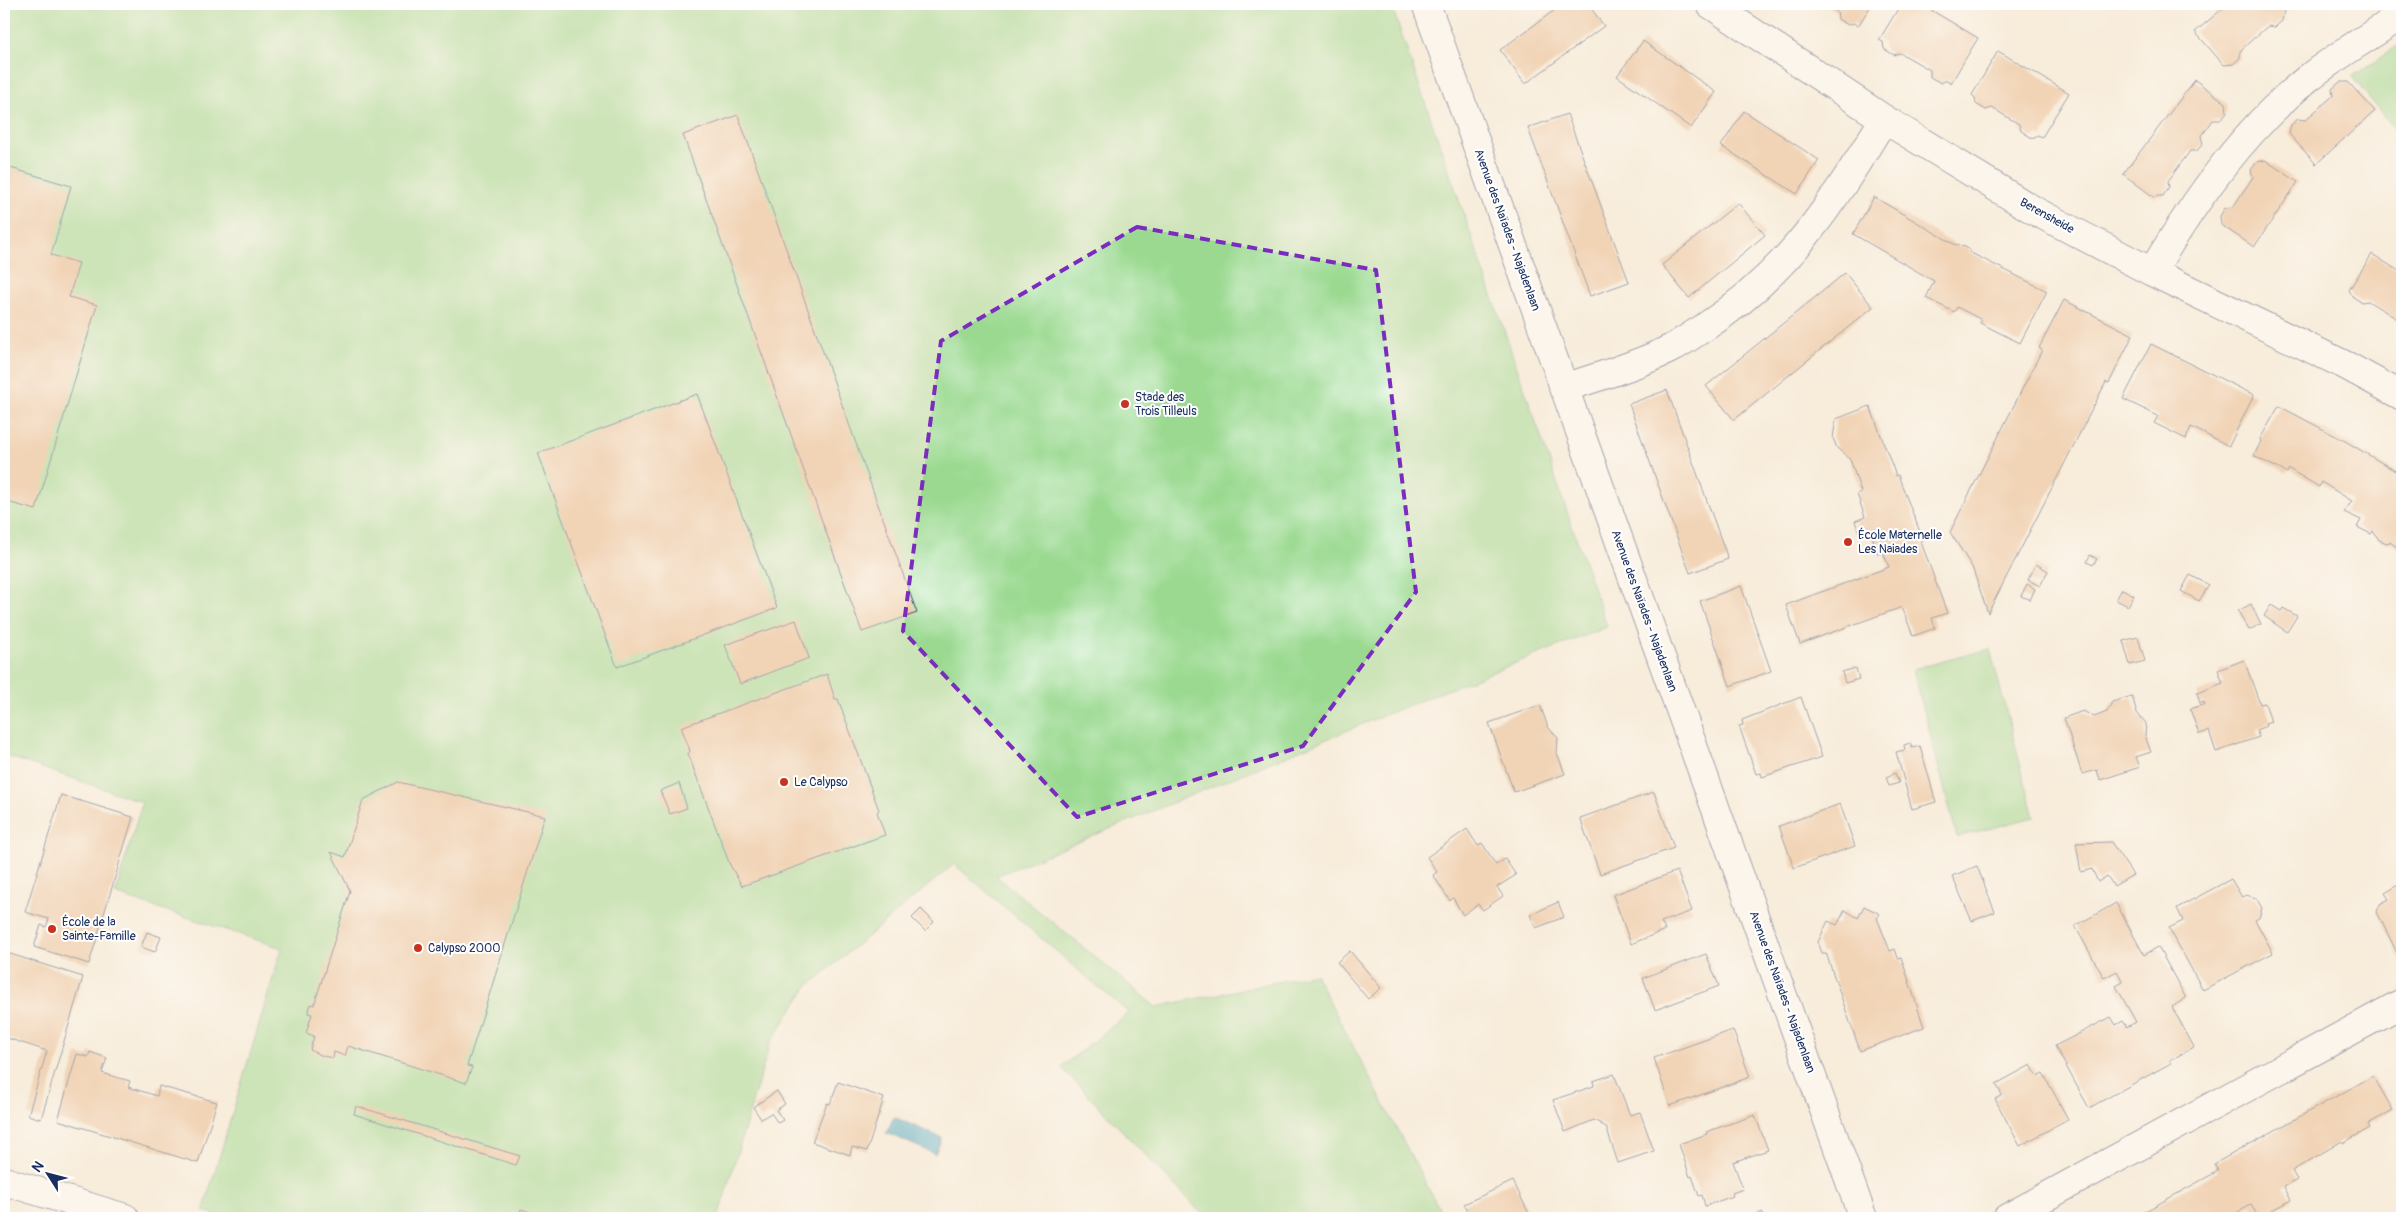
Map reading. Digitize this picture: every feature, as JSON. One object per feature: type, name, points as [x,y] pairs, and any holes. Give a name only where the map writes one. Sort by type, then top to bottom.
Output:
[{"type":"street","name":"Avenue des Naïades - Najadenlaan","points":[[1426,4],[1863,1218]]},
{"type":"street","name":"Berensheide","points":[[1710,4],[1884,119],[2035,210],[2152,272],[2347,366],[2402,396]]},
{"type":"street","points":[[2152,272],[2206,186],[2238,146],[2273,109],[2307,79],[2341,54],[2402,15]]},
{"type":"street","points":[[1563,388],[1670,349],[1722,316],[1760,286],[1789,258],[1814,227],[1884,119]]},
{"type":"street","points":[[2007,1218],[2402,1003]]},
{"type":"street","points":[[4,1181],[125,1218]]},
{"type":"highlighted area","points":[[1137,227],[1376,270],[1416,592],[1303,746],[1077,817],[903,631],[941,341]]},
{"type":"green space","points":[[4,4],[1391,4],[1607,627],[1404,707],[996,876],[1156,1007],[1315,974],[1444,1218],[1206,1218],[1061,1067],[1129,1013],[954,864],[807,987],[770,1043],[718,1218],[229,1218],[203,1211],[282,948],[115,894],[142,802],[4,755]]},
{"type":"green space","points":[[2402,43],[2402,138],[2352,77]]},
{"type":"green space","points":[[1990,649],[2034,817],[1957,837],[1913,669]]},
{"type":"water","points":[[894,1117],[942,1138],[935,1154],[886,1133]]},
{"type":"building","points":[[1563,4],[1588,4],[1604,26],[1525,84],[1500,50]]},
{"type":"building","points":[[1825,4],[1872,4],[1858,26],[1854,23],[1848,25],[1838,19],[1837,12]]},
{"type":"building","points":[[1901,4],[1935,4],[1931,10],[1978,38],[1951,83],[1947,80],[1941,83],[1930,77],[1930,70],[1900,53],[1894,55],[1884,49],[1883,42],[1879,40]]},
{"type":"building","points":[[2228,4],[2276,4],[2284,12],[2282,21],[2275,27],[2268,26],[2255,37],[2240,51],[2240,58],[2233,64],[2224,65],[2195,32]]},
{"type":"building","points":[[1643,41],[1716,92],[1691,128],[1617,76]]},
{"type":"building","points":[[1998,51],[2069,93],[2042,137],[2038,135],[2032,138],[2021,131],[2019,124],[1992,108],[1986,110],[1976,104],[1975,98],[1972,95]]},
{"type":"building","points":[[2195,80],[2226,103],[2227,112],[2220,120],[2213,120],[2201,137],[2203,143],[2197,151],[2190,151],[2168,181],[2169,187],[2163,196],[2156,196],[2155,198],[2123,174]]},
{"type":"building","points":[[2340,82],[2348,82],[2375,111],[2316,164],[2289,134],[2291,125],[2298,119],[2305,120],[2333,96],[2332,89]]},
{"type":"building","points":[[1744,111],[1819,160],[1797,194],[1721,146]]},
{"type":"building","points":[[1567,114],[1629,282],[1590,296],[1528,128]]},
{"type":"building","points":[[738,115],[917,613],[862,632],[683,135]]},
{"type":"building","points":[[2265,160],[2298,182],[2254,247],[2221,225],[2220,216],[2225,208],[2233,207],[2253,177],[2251,170],[2257,162]]},
{"type":"building","points":[[4,166],[71,186],[51,255],[79,263],[69,297],[97,305],[36,510],[4,501]]},
{"type":"building","points":[[1874,197],[1954,244],[1965,247],[1970,250],[1969,252],[2047,291],[2020,343],[1980,323],[1982,320],[1957,307],[1954,312],[1926,298],[1934,281],[1853,234]]},
{"type":"building","points":[[1738,203],[1765,235],[1689,298],[1662,265]]},
{"type":"building","points":[[2372,254],[2402,273],[2400,283],[2402,284],[2402,322],[2368,301],[2361,302],[2353,297],[2349,290]]},
{"type":"building","points":[[1845,273],[1873,307],[1734,420],[1706,386]]},
{"type":"building","points":[[2064,300],[2133,335],[2109,383],[2106,382],[1988,613],[1972,567],[1950,532],[2042,350],[2039,348]]},
{"type":"building","points":[[2151,344],[2254,395],[2229,446],[2191,427],[2186,439],[2154,423],[2158,416],[2123,399]]},
{"type":"building","points":[[1667,390],[1728,559],[1690,573],[1629,404]]},
{"type":"building","points":[[697,394],[777,608],[617,667],[538,453]]},
{"type":"building","points":[[1870,406],[1896,476],[1898,475],[1923,540],[1921,542],[1947,613],[1932,618],[1935,628],[1913,636],[1902,607],[1800,644],[1786,605],[1889,567],[1883,552],[1878,554],[1870,530],[1859,533],[1855,521],[1865,517],[1857,494],[1861,492],[1850,459],[1837,448],[1833,438],[1836,419]]},
{"type":"building","points":[[2279,406],[2347,442],[2402,475],[2402,551],[2390,542],[2387,543],[2379,540],[2373,531],[2371,534],[2357,527],[2361,520],[2344,512],[2352,501],[2321,482],[2319,487],[2289,469],[2287,473],[2254,456],[2261,441],[2260,439]]},
{"type":"building","points":[[2090,555],[2097,559],[2093,565],[2087,562]]},
{"type":"building","points":[[2036,564],[2048,571],[2040,586],[2028,580]]},
{"type":"building","points":[[2190,575],[2209,585],[2199,601],[2181,591]]},
{"type":"building","points":[[2027,584],[2035,589],[2030,600],[2021,596]]},
{"type":"building","points":[[1741,586],[1771,671],[1730,686],[1700,601]]},
{"type":"building","points":[[2122,589],[2134,595],[2128,606],[2116,600]]},
{"type":"building","points":[[2251,604],[2261,624],[2249,630],[2238,611]]},
{"type":"building","points":[[2271,605],[2281,611],[2283,608],[2297,616],[2287,632],[2264,616]]},
{"type":"building","points":[[796,620],[809,658],[740,684],[725,645]]},
{"type":"building","points":[[2138,637],[2145,661],[2130,665],[2123,641]]},
{"type":"building","points":[[2244,660],[2260,704],[2265,703],[2271,722],[2256,730],[2259,737],[2216,752],[2209,731],[2199,734],[2190,709],[2205,704],[2204,702],[2200,703],[2197,693],[2223,683],[2218,670]]},
{"type":"building","points":[[1856,668],[1859,679],[1845,683],[1842,672]]},
{"type":"building","name":"Le Calypso","points":[[827,674],[879,810],[877,812],[885,835],[742,886],[730,865],[688,754],[690,751],[681,727]]},
{"type":"building","points":[[2132,696],[2137,713],[2146,723],[2145,736],[2151,752],[2136,757],[2140,767],[2100,780],[2097,770],[2082,774],[2064,718],[2083,711],[2094,717],[2107,712],[2112,702]]},
{"type":"building","points":[[1801,697],[1822,757],[1762,777],[1761,773],[1756,774],[1739,726],[1743,725],[1742,720]]},
{"type":"building","points":[[1540,705],[1548,727],[1558,738],[1557,753],[1565,774],[1514,792],[1489,723]]},
{"type":"building","points":[[1910,743],[1912,748],[1920,746],[1936,802],[1912,809],[1896,752],[1905,750],[1904,745]]},
{"type":"building","points":[[1895,773],[1899,783],[1889,786],[1886,777]]},
{"type":"building","name":"Calypso 2000","points":[[398,782],[545,816],[467,1066],[472,1067],[466,1083],[348,1046],[345,1056],[334,1052],[333,1058],[323,1056],[310,1050],[314,1036],[306,1033],[312,1014],[308,1013],[311,1004],[314,1005],[350,891],[331,852],[345,857],[363,800]]},
{"type":"building","points":[[679,783],[687,808],[670,814],[660,791]]},
{"type":"building","points":[[1654,792],[1674,848],[1600,874],[1580,818]]},
{"type":"building","points":[[61,795],[133,817],[89,964],[34,947],[41,925],[46,927],[49,919],[25,912]]},
{"type":"building","points":[[1840,804],[1855,846],[1794,868],[1779,826]]},
{"type":"building","points":[[1467,829],[1478,846],[1482,843],[1496,865],[1505,859],[1516,875],[1497,887],[1503,896],[1483,910],[1478,904],[1463,915],[1453,898],[1450,901],[1433,875],[1437,872],[1427,857]]},
{"type":"building","points":[[2111,842],[2133,875],[2114,886],[2107,876],[2098,882],[2092,869],[2081,872],[2076,843]]},
{"type":"building","points":[[1977,866],[1995,912],[1972,921],[1952,876]]},
{"type":"building","points":[[1677,871],[1692,911],[1661,922],[1665,930],[1631,944],[1613,895]]},
{"type":"building","points":[[2231,879],[2242,897],[2246,895],[2256,898],[2262,908],[2259,918],[2255,920],[2273,953],[2203,990],[2169,928],[2183,921],[2177,908]]},
{"type":"building","points":[[2402,883],[2402,963],[2377,912],[2380,904],[2389,899],[2385,893]]},
{"type":"building","points":[[1558,902],[1564,917],[1536,928],[1530,915]]},
{"type":"building","points":[[2116,903],[2144,955],[2158,947],[2186,998],[2172,1007],[2194,1047],[2169,1061],[2171,1063],[2089,1108],[2055,1046],[2111,1017],[2116,1025],[2123,1021],[2127,1027],[2136,1022],[2116,986],[2123,982],[2117,971],[2104,978],[2075,926]]},
{"type":"building","points":[[1864,906],[1880,914],[1877,918],[1890,951],[1895,949],[1898,958],[1901,957],[1924,1027],[1860,1051],[1826,953],[1822,953],[1818,942],[1828,921],[1837,925],[1845,910],[1858,918]]},
{"type":"building","points":[[921,909],[934,922],[925,931],[912,918]]},
{"type":"building","points":[[147,932],[161,937],[155,952],[141,947]]},
{"type":"building","points":[[1350,951],[1381,988],[1368,999],[1337,962]]},
{"type":"building","points":[[4,952],[83,977],[41,1119],[28,1115],[47,1051],[4,1037]]},
{"type":"building","points":[[1706,954],[1719,986],[1655,1010],[1643,978]]},
{"type":"building","points":[[1733,1030],[1750,1077],[1670,1106],[1654,1058]]},
{"type":"building","points":[[90,1052],[107,1058],[102,1073],[130,1081],[128,1087],[157,1096],[159,1086],[217,1102],[198,1163],[58,1120],[77,1054],[88,1057]]},
{"type":"building","points":[[2031,1065],[2037,1076],[2043,1073],[2068,1119],[2020,1146],[1995,1099],[2002,1095],[1996,1084]]},
{"type":"building","points":[[1614,1074],[1630,1115],[1640,1112],[1654,1151],[1618,1163],[1606,1127],[1594,1120],[1565,1132],[1553,1100],[1594,1086],[1593,1081]]},
{"type":"building","points":[[2373,1076],[2393,1110],[2368,1124],[2370,1128],[2343,1143],[2342,1141],[2292,1171],[2297,1180],[2284,1187],[2291,1200],[2272,1210],[2277,1217],[2259,1218],[2251,1205],[2227,1218],[2133,1218],[2218,1171],[2214,1164]]},
{"type":"building","points":[[838,1082],[884,1098],[867,1151],[852,1147],[850,1155],[812,1142],[827,1103],[830,1104]]},
{"type":"building","points":[[777,1091],[785,1104],[776,1110],[783,1120],[778,1123],[771,1113],[761,1119],[753,1107]]},
{"type":"building","points":[[356,1106],[520,1156],[516,1165],[354,1114]]},
{"type":"building","points":[[1755,1115],[1768,1150],[1733,1162],[1743,1189],[1732,1193],[1733,1196],[1705,1206],[1702,1195],[1699,1196],[1692,1176],[1690,1177],[1679,1144],[1707,1134],[1706,1132]]},
{"type":"building","points":[[1513,1181],[1531,1218],[1471,1218],[1464,1204]]},
{"type":"building","points":[[521,1209],[548,1218],[518,1218]]},
{"type":"building","points":[[1762,1212],[1765,1218],[1751,1218]]},
{"type":"place","name":"Stade des Trois Tilleuls","points":[[1125,404]]},
{"type":"place","name":"École Maternelle Les Naiades","points":[[1848,542]]},
{"type":"place","name":"Le Calypso","points":[[784,782]]},
{"type":"place","name":"École de la Sainte-Famille","points":[[52,929]]},
{"type":"place","name":"Calypso 2000","points":[[418,948]]}]
